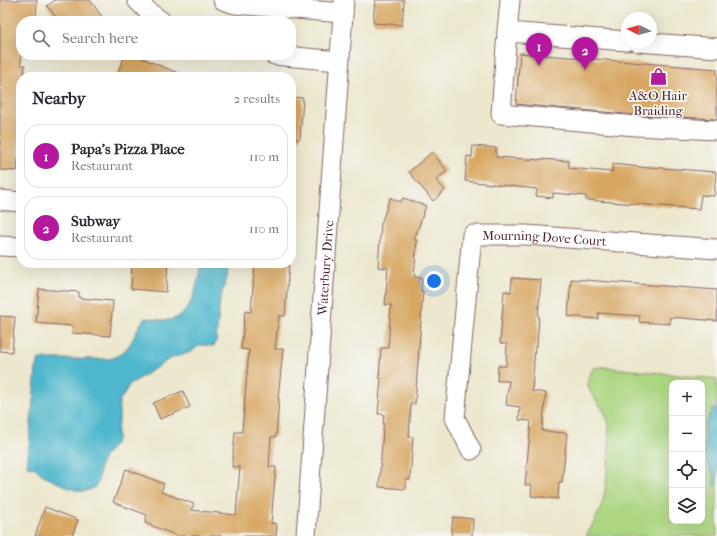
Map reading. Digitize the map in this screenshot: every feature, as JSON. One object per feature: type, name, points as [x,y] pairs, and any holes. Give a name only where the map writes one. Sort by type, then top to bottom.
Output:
[{"type":"street","points":[[137,0],[154,16]]},
{"type":"street","points":[[223,0],[235,4],[343,6]]},
{"type":"street","points":[[510,0],[501,114],[636,126],[717,130]]},
{"type":"street","name":"Waterbury Drive","points":[[306,536],[343,6]]},
{"type":"street","points":[[507,32],[621,41]]},
{"type":"street","points":[[657,43],[717,48]]},
{"type":"street","points":[[296,57],[339,61]]},
{"type":"street","points":[[0,200],[16,202]]},
{"type":"street","name":"Mourning Dove Court","points":[[471,450],[455,418],[472,235],[526,235],[717,249]]},
{"type":"street","points":[[0,246],[16,247]]},
{"type":"green space","points":[[603,367],[717,379],[717,536],[586,536],[602,505],[606,484],[609,447],[608,421],[589,388],[587,382],[589,375],[594,368]]},
{"type":"water","points":[[200,268],[228,268],[227,278],[220,299],[216,342],[214,346],[200,345],[191,352],[174,357],[165,362],[129,385],[119,401],[118,437],[115,444],[102,461],[96,486],[87,491],[73,489],[48,478],[34,467],[27,466],[36,369],[39,359],[110,359],[120,355],[130,343],[145,318],[170,320],[178,317],[189,305],[196,288]]},
{"type":"water","points":[[717,409],[717,483],[714,486],[714,476],[705,455],[705,425],[712,410]]},
{"type":"building","points":[[0,0],[37,0],[36,16],[16,16],[16,60],[21,60],[21,65],[25,65],[24,72],[16,72],[16,171],[0,170]]},
{"type":"building","points":[[55,0],[90,0],[101,16],[55,16],[47,6]]},
{"type":"building","points":[[375,0],[404,0],[402,25],[373,23]]},
{"type":"building","points":[[520,53],[717,69],[717,119],[637,115],[516,104]]},
{"type":"building","points":[[123,60],[147,60],[175,72],[118,72]]},
{"type":"building","points":[[296,97],[303,98],[300,139],[296,139]]},
{"type":"building","points":[[473,146],[496,148],[496,157],[569,161],[569,168],[612,172],[613,164],[649,168],[716,172],[714,196],[701,195],[699,209],[586,200],[586,196],[553,193],[553,198],[536,196],[537,189],[465,181],[467,156],[472,157]]},
{"type":"building","points":[[432,152],[447,171],[436,180],[445,190],[433,201],[409,172]]},
{"type":"building","points":[[390,198],[401,202],[403,198],[426,206],[414,240],[417,240],[414,277],[422,277],[421,291],[423,291],[415,404],[411,403],[409,437],[413,437],[410,480],[406,479],[406,489],[379,487],[384,414],[378,414],[381,378],[379,378],[381,348],[388,348],[391,305],[385,305],[388,268],[378,267],[381,224]]},
{"type":"building","points":[[132,268],[168,268],[166,292],[131,289]]},
{"type":"building","points":[[255,268],[289,268],[285,316],[279,316],[275,349],[283,349],[276,437],[271,437],[269,467],[276,467],[271,523],[277,524],[276,536],[178,536],[145,523],[147,515],[113,502],[126,469],[164,484],[161,492],[194,504],[191,510],[236,515],[240,467],[232,467],[235,432],[242,432],[249,350],[241,349],[245,311],[251,312]]},
{"type":"building","points":[[512,278],[541,280],[537,346],[535,346],[532,391],[546,393],[542,431],[567,433],[562,482],[559,482],[558,499],[531,496],[532,485],[525,485],[531,421],[519,420],[520,407],[506,405],[509,381],[497,381],[498,366],[506,366],[507,344],[500,343],[504,291],[511,292]]},
{"type":"building","points":[[571,279],[717,290],[717,321],[670,317],[670,324],[639,322],[640,316],[598,313],[598,319],[568,316]]},
{"type":"building","points":[[39,289],[79,292],[79,298],[113,301],[110,336],[72,333],[73,326],[36,323]]},
{"type":"building","points":[[0,316],[15,317],[12,352],[0,351]]},
{"type":"building","points":[[183,391],[190,407],[160,419],[153,403]]},
{"type":"building","points":[[45,507],[78,520],[72,536],[35,536]]},
{"type":"building","points":[[453,517],[473,519],[472,536],[451,536]]},
{"type":"place","name":"Papa's Pizza Place","points":[[539,66]]},
{"type":"place","name":"Subway","points":[[585,70]]},
{"type":"place","name":"A&O Hair Braiding","points":[[658,76]]}]
